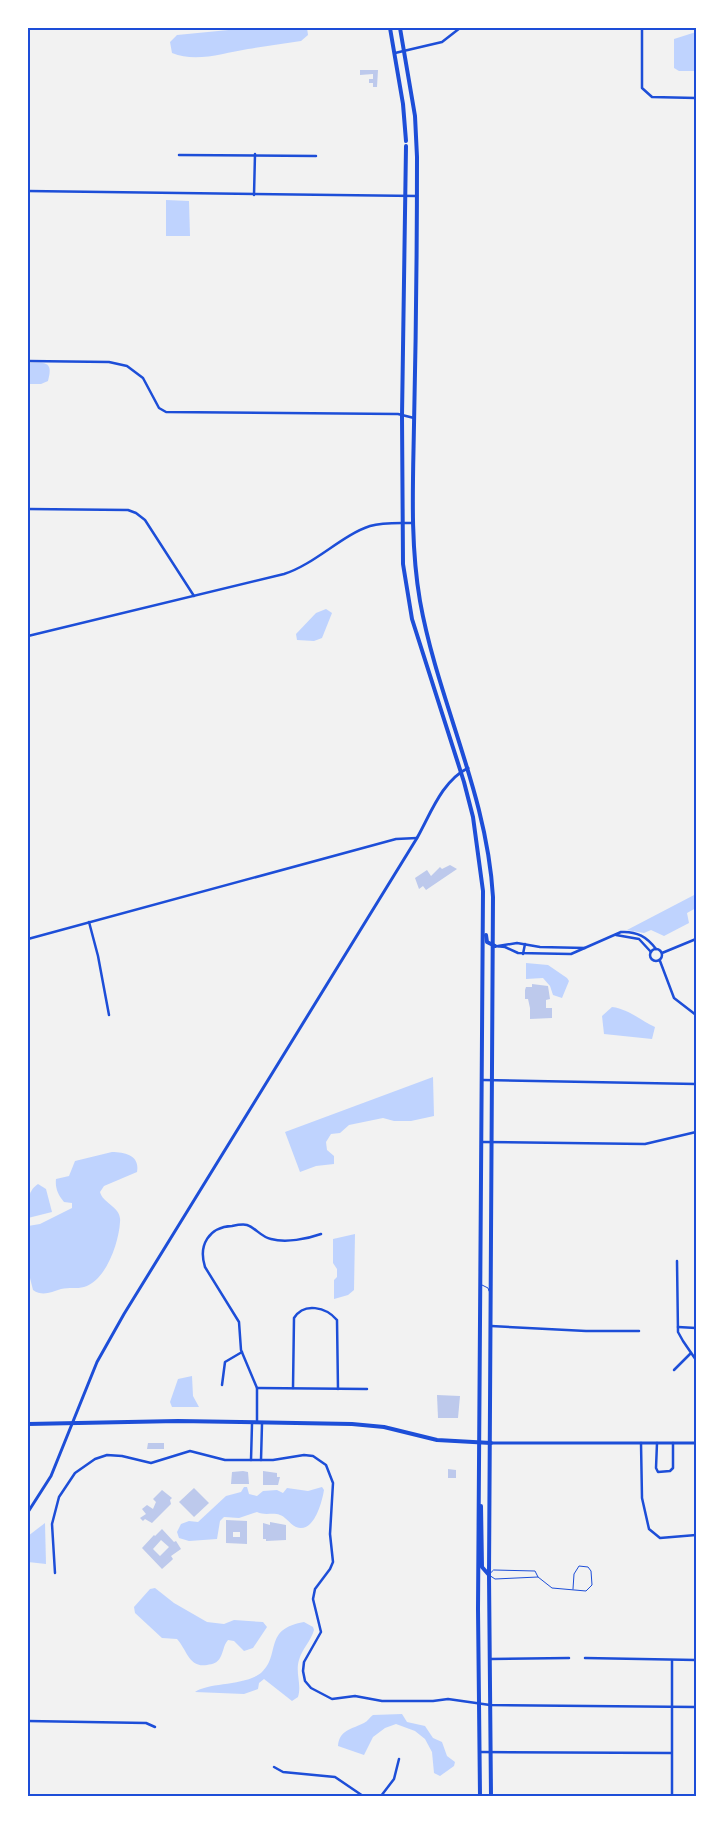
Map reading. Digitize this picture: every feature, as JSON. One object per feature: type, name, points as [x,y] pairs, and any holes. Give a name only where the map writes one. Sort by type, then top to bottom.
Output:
[{"type":"main road","points":[[390,28],[403,105],[406,144],[402,416],[403,564],[409,605],[424,660],[461,772],[473,817],[483,890],[486,937],[488,942],[494,946]]},
{"type":"main road","points":[[400,28],[415,116],[417,196],[413,523],[415,565],[424,619],[469,768],[483,822],[491,869],[494,946],[489,1575],[491,1796]]},
{"type":"main road","points":[[28,1512],[51,1476],[97,1362],[124,1314],[417,838],[446,785],[461,772],[469,768]]},
{"type":"main road","points":[[480,1796],[479,1443],[483,1142],[483,890]]},
{"type":"main road","points":[[28,1424],[73,1425],[170,1421],[374,1426],[436,1440],[479,1443],[696,1443]]},
{"type":"main road","points":[[479,1492],[482,1511],[482,1567],[489,1575]]},
{"type":"street","points":[[395,53],[442,42],[460,28]]},
{"type":"street","points":[[642,28],[642,88],[652,97],[696,98]]},
{"type":"street","points":[[179,154],[316,156]]},
{"type":"street","points":[[254,195],[255,154]]},
{"type":"street","points":[[28,191],[417,196]]},
{"type":"street","points":[[28,361],[109,362],[127,366],[143,378],[159,408],[166,412],[398,414],[414,418]]},
{"type":"street","points":[[28,508],[129,510],[145,520],[194,596]]},
{"type":"street","points":[[28,636],[292,572],[365,528],[413,523]]},
{"type":"street","points":[[28,938],[396,839],[417,838]]},
{"type":"street","points":[[89,922],[98,956],[109,1015]]},
{"type":"street","points":[[494,946],[523,954],[566,954],[587,948],[621,932],[634,932],[646,938],[662,954]]},
{"type":"street","points":[[614,935],[639,939],[651,952],[652,960],[660,961]]},
{"type":"street","points":[[662,954],[696,939]]},
{"type":"street","points":[[523,954],[525,944]]},
{"type":"street","points":[[494,946],[525,944],[547,947],[587,948]]},
{"type":"street","points":[[651,952],[656,949]]},
{"type":"street","points":[[662,954],[660,961],[674,998],[696,1015]]},
{"type":"street","points":[[483,1080],[696,1084]]},
{"type":"street","points":[[483,1142],[645,1144],[696,1132]]},
{"type":"street","points":[[261,1460],[257,1424],[257,1388],[242,1352],[240,1322],[203,1260],[204,1246],[217,1228],[243,1225],[250,1227],[264,1237],[277,1240],[311,1238],[321,1234]]},
{"type":"street","points":[[677,1261],[678,1328],[682,1342],[696,1360]]},
{"type":"street","points":[[293,1388],[294,1318],[302,1310],[317,1308],[328,1312],[337,1320],[338,1388]]},
{"type":"street","points":[[491,1326],[639,1331]]},
{"type":"street","points":[[678,1328],[696,1328]]},
{"type":"street","points":[[222,1385],[225,1362],[242,1352]]},
{"type":"street","points":[[674,1370],[691,1353]]},
{"type":"street","points":[[257,1388],[367,1389]]},
{"type":"street","points":[[252,1460],[257,1424]]},
{"type":"street","points":[[641,1443],[642,1498],[649,1529],[660,1538],[696,1535]]},
{"type":"street","points":[[657,1443],[656,1468],[658,1472],[670,1471],[673,1468],[673,1443]]},
{"type":"street","points":[[55,1574],[52,1536],[58,1502],[68,1480],[89,1462],[114,1455],[151,1463],[180,1452],[190,1451],[221,1459],[282,1460],[304,1455],[313,1456],[324,1462],[332,1477],[330,1534],[332,1562],[313,1596],[314,1609],[321,1632],[307,1655],[303,1667],[305,1681],[311,1688],[332,1699],[355,1696],[382,1700],[433,1701],[448,1699],[490,1705],[696,1707]]},
{"type":"street","points":[[490,1659],[569,1658]]},
{"type":"street","points":[[585,1658],[696,1660]]},
{"type":"street","points":[[672,1661],[672,1796]]},
{"type":"street","points":[[28,1721],[146,1723],[155,1727]]},
{"type":"street","points":[[480,1752],[672,1753]]},
{"type":"street","points":[[381,1796],[394,1779],[399,1759]]},
{"type":"street","points":[[274,1767],[283,1772],[335,1777],[363,1796]]},
{"type":"lane","points":[[480,1284],[486,1286],[489,1291],[489,1324],[491,1326]]},
{"type":"lane","points":[[538,1576],[495,1579],[489,1575],[494,1570],[535,1572],[552,1588],[573,1590],[586,1591],[592,1585],[591,1571],[588,1567],[578,1566],[573,1590]]},
{"type":"water","points":[[249,28],[307,28],[308,35],[301,41],[210,56],[190,57],[172,53],[170,42],[177,35]]},
{"type":"water","points":[[696,32],[696,71],[679,71],[674,68],[674,39]]},
{"type":"water","points":[[166,200],[189,201],[190,236],[166,236]]},
{"type":"water","points":[[28,363],[43,363],[49,366],[50,374],[48,381],[41,384],[28,384]]},
{"type":"water","points":[[326,609],[332,613],[322,638],[314,641],[297,640],[296,634],[316,613]]},
{"type":"water","points":[[696,894],[696,908],[687,913],[689,923],[664,936],[651,930],[644,933],[627,930]]},
{"type":"water","points":[[526,963],[548,965],[567,978],[569,981],[562,998],[553,995],[550,986],[543,978],[526,979]]},
{"type":"water","points":[[612,1007],[629,1012],[655,1027],[652,1039],[604,1034],[602,1016]]},
{"type":"water","points":[[433,1077],[434,1116],[411,1121],[394,1121],[383,1118],[349,1125],[340,1133],[331,1134],[326,1142],[327,1150],[334,1156],[334,1164],[316,1166],[300,1172],[285,1132]]},
{"type":"water","points":[[112,1152],[131,1156],[136,1162],[137,1172],[104,1186],[100,1192],[120,1217],[117,1240],[105,1269],[92,1283],[84,1287],[64,1288],[47,1293],[33,1290],[28,1270],[28,1226],[40,1224],[72,1208],[72,1203],[64,1202],[59,1194],[56,1179],[69,1176],[75,1161]]},
{"type":"water","points":[[38,1184],[46,1189],[52,1212],[28,1218],[30,1194]]},
{"type":"water","points":[[355,1234],[354,1290],[348,1295],[334,1299],[334,1280],[337,1277],[337,1269],[333,1263],[333,1239]]},
{"type":"water","points":[[192,1376],[193,1396],[199,1407],[172,1407],[170,1402],[178,1379]]},
{"type":"water","points":[[244,1487],[247,1487],[249,1494],[257,1496],[263,1491],[277,1490],[283,1493],[287,1488],[308,1491],[322,1487],[324,1490],[316,1516],[308,1526],[302,1528],[296,1527],[280,1515],[257,1512],[239,1518],[224,1517],[220,1521],[217,1539],[189,1541],[179,1538],[177,1532],[181,1524],[189,1521],[198,1522],[226,1496],[241,1492]]},
{"type":"water","points":[[45,1523],[46,1564],[28,1562],[28,1536]]},
{"type":"water","points":[[155,1588],[174,1603],[207,1622],[224,1624],[234,1620],[263,1622],[267,1627],[253,1648],[244,1651],[234,1641],[228,1640],[220,1658],[216,1662],[207,1665],[196,1664],[177,1639],[162,1638],[135,1613],[134,1607],[150,1589]]},
{"type":"water","points":[[304,1622],[313,1627],[314,1630],[299,1660],[299,1692],[298,1697],[292,1701],[264,1679],[259,1683],[258,1689],[244,1694],[195,1692],[209,1687],[247,1680],[262,1672],[268,1665],[278,1636],[283,1630],[291,1625]]},
{"type":"water","points":[[402,1714],[407,1722],[425,1726],[433,1738],[442,1742],[447,1756],[455,1762],[454,1766],[440,1776],[434,1773],[432,1752],[425,1739],[415,1731],[396,1724],[385,1728],[373,1737],[364,1755],[338,1746],[344,1733],[365,1722],[373,1715]]},
{"type":"building","points":[[360,70],[378,70],[377,87],[373,87],[373,83],[369,83],[369,79],[373,79],[373,74],[360,75]]},
{"type":"building","points":[[450,865],[457,869],[426,890],[423,886],[419,889],[415,878],[427,870],[431,876],[440,867],[442,869]]},
{"type":"building","points":[[532,984],[548,986],[550,999],[546,1000],[546,1008],[552,1008],[552,1018],[530,1019],[530,1008],[528,999],[525,999],[525,990],[526,987],[532,987]]},
{"type":"building","points":[[437,1395],[460,1396],[458,1418],[438,1418]]},
{"type":"building","points":[[148,1443],[164,1443],[164,1449],[147,1449]]},
{"type":"building","points":[[448,1469],[456,1470],[456,1478],[448,1478]]},
{"type":"building","points":[[263,1471],[277,1473],[277,1477],[280,1477],[278,1485],[263,1485]]},
{"type":"building","points":[[232,1472],[248,1472],[249,1484],[231,1484]]},
{"type":"building","points":[[194,1488],[209,1503],[194,1517],[179,1502]]},
{"type":"building","points":[[162,1490],[172,1498],[170,1500],[171,1504],[152,1523],[145,1519],[143,1521],[140,1518],[146,1514],[142,1509],[147,1505],[153,1509],[156,1502],[153,1499]]},
{"type":"building","points":[[226,1520],[247,1521],[247,1544],[226,1543]],"holes":[[[233,1532],[240,1532],[240,1537],[233,1537]]]},
{"type":"building","points":[[270,1522],[286,1525],[286,1540],[266,1541],[266,1539],[263,1539],[263,1523],[270,1525]]},
{"type":"building","points":[[162,1529],[174,1542],[176,1541],[181,1549],[171,1556],[173,1559],[162,1569],[142,1548]],"holes":[[[161,1540],[169,1547],[160,1556],[153,1549]]]}]
